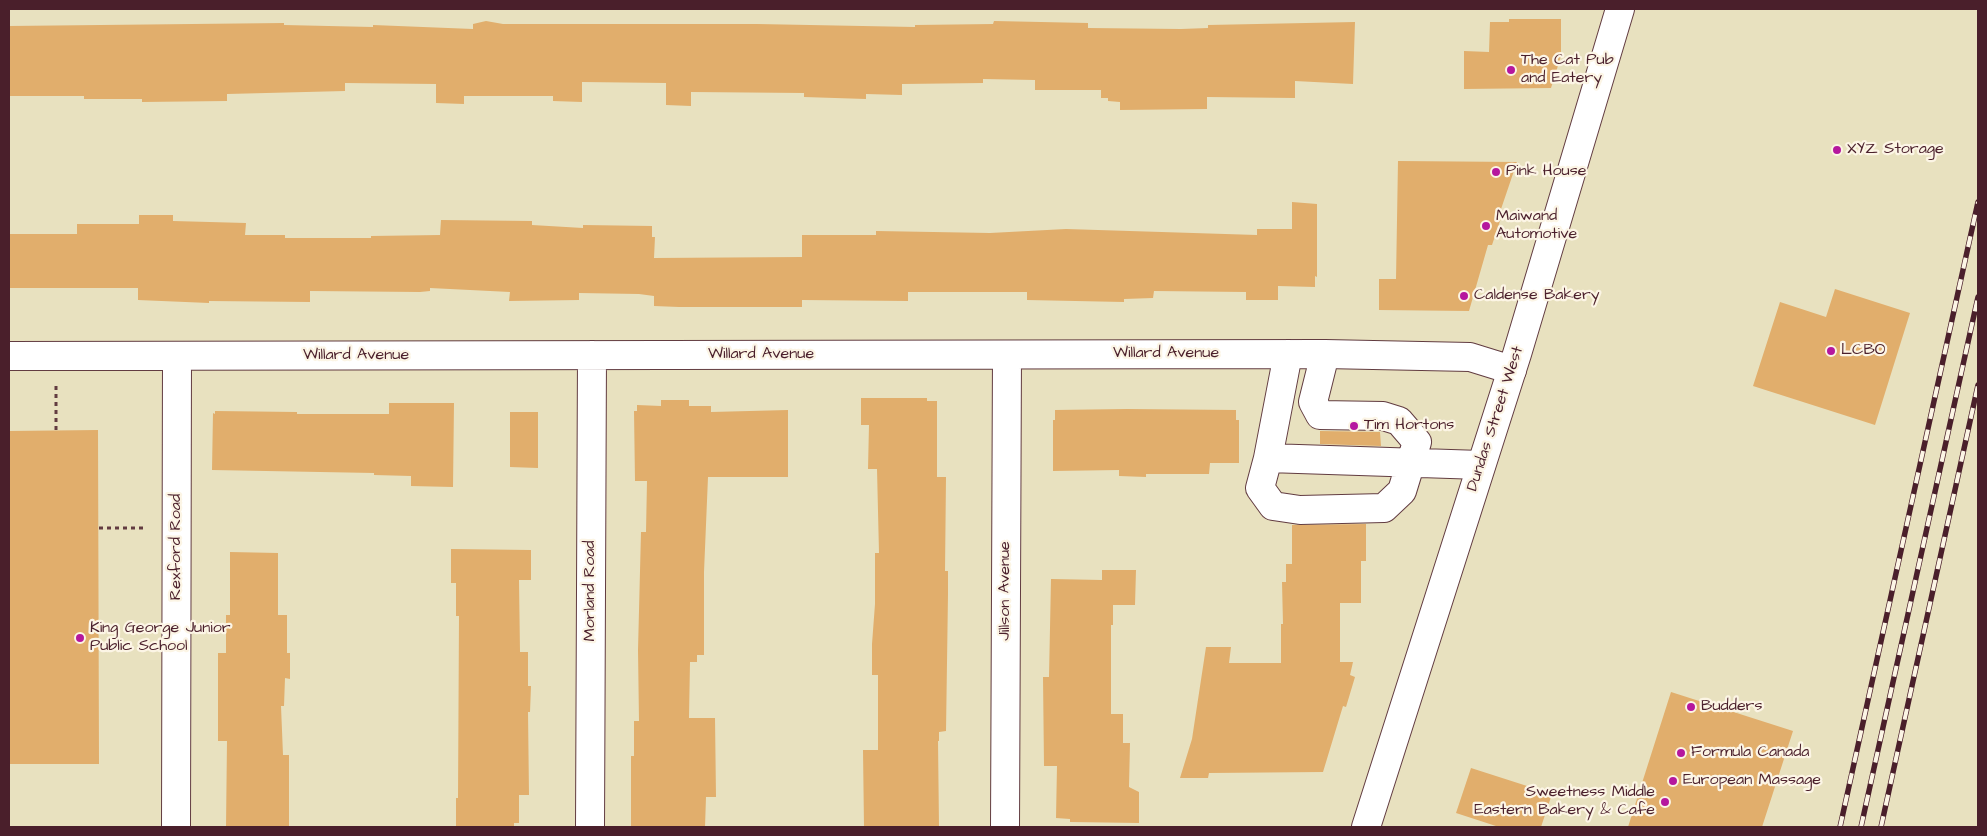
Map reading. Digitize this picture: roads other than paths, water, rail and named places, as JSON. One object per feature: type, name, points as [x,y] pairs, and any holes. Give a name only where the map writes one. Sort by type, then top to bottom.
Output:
[{"type":"street","name":"Dundas Street West","points":[[1366,827],[1512,370],[1620,9]]},
{"type":"street","points":[[1288,354],[1268,458],[1260,488],[1273,506],[1300,510],[1384,508],[1402,491],[1417,442],[1399,421],[1383,416],[1320,415],[1313,402],[1325,354]]},
{"type":"street","name":"Willard Avenue","points":[[9,356],[1325,354],[1470,357],[1512,370]]},
{"type":"street","name":"Morland Road","points":[[590,827],[592,355]]},
{"type":"street","name":"Jillson Avenue","points":[[1004,827],[1007,355]]},
{"type":"street","name":"Rexford Road","points":[[176,827],[177,357]]},
{"type":"street","points":[[1268,458],[1481,465]]},
{"type":"railway","points":[[1840,827],[1978,202]]},
{"type":"railway","points":[[1861,827],[1978,297]]},
{"type":"railway","points":[[1881,827],[1978,385]]},
{"type":"place","name":"The Cat Pub and Eatery","points":[[1511,70]]},
{"type":"place","name":"XYZ Storage","points":[[1837,150]]},
{"type":"place","name":"Pink House","points":[[1496,172]]},
{"type":"place","name":"Maiwand Automotive","points":[[1486,226]]},
{"type":"place","name":"Caldense Bakery","points":[[1464,296]]},
{"type":"place","name":"LCBO","points":[[1831,351]]},
{"type":"place","name":"Tim Hortons","points":[[1354,426]]},
{"type":"place","name":"King George Junior Public School","points":[[80,638]]},
{"type":"place","name":"Budders","points":[[1691,707]]},
{"type":"place","name":"Formula Canada","points":[[1681,753]]},
{"type":"place","name":"European Massage","points":[[1673,781]]},
{"type":"place","name":"Sweetness Middle Eastern Bakery & Cafe","points":[[1665,802]]}]
